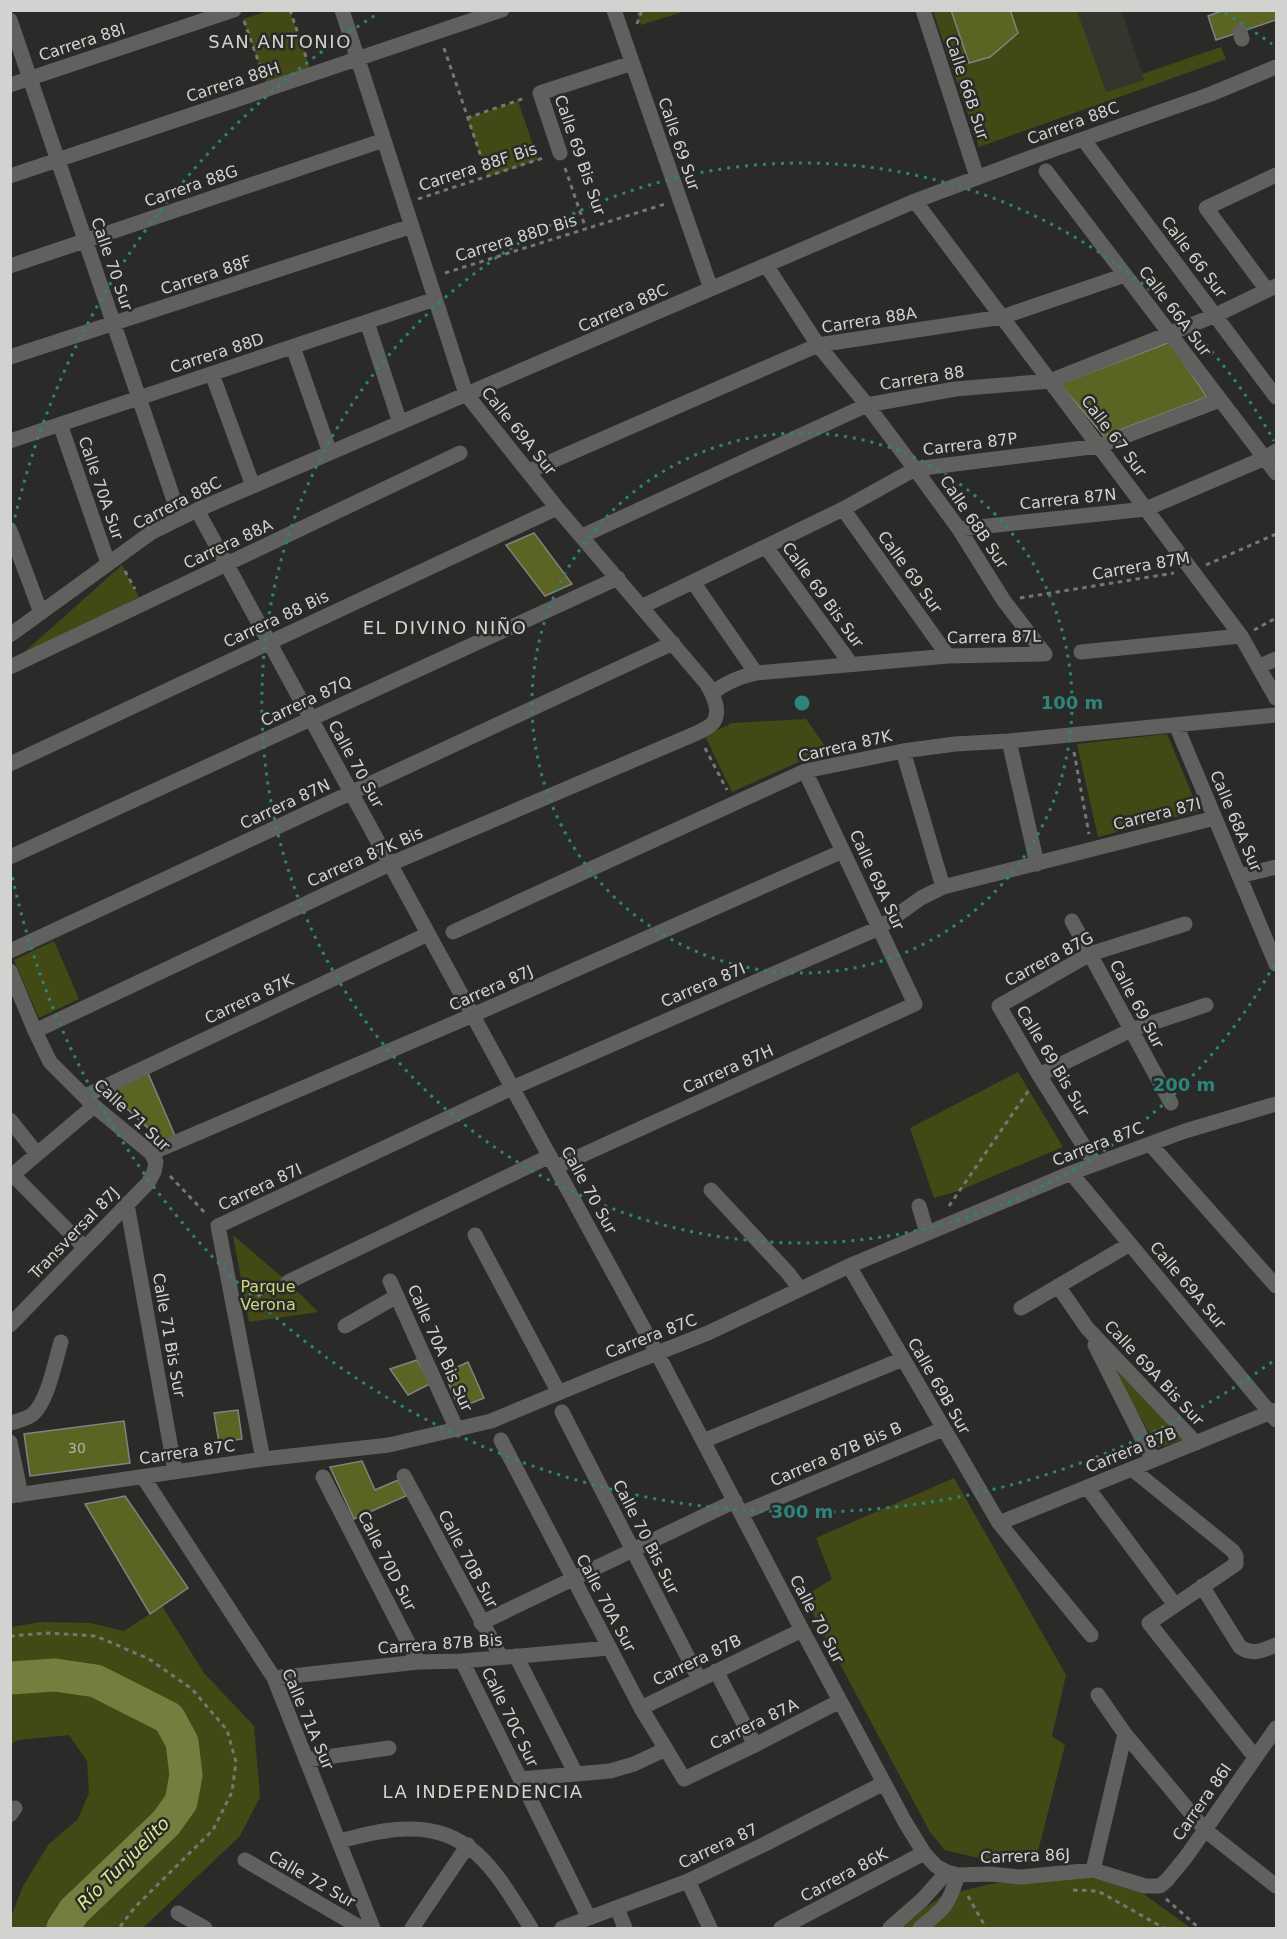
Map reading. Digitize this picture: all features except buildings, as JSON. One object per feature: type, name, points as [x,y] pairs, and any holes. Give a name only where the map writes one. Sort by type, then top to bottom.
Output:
[{"type":"street","name":"Calle 69A Sur","points":[[342,10],[466,394],[557,508],[673,643],[712,693]]},
{"type":"street","name":"Carrera 88H","points":[[10,176],[502,10]]},
{"type":"street","name":"Calle 69 Sur","points":[[614,10],[711,289]]},
{"type":"street","name":"Calle 66B Sur","points":[[923,10],[976,177]]},
{"type":"street","name":"Carrera 88I","points":[[10,85],[239,15]]},
{"type":"street","name":"Calle 70 Sur","points":[[10,21],[180,518]]},
{"type":"street","points":[[540,93],[632,63]]},
{"type":"street","name":"Carrera 88C","points":[[10,635],[152,532],[197,510],[915,201],[976,177],[1211,94],[1276,67]]},
{"type":"street","name":"Calle 69 Bis Sur","points":[[540,93],[560,153]]},
{"type":"street","name":"Calle 66 Sur","points":[[1083,139],[1276,397]]},
{"type":"street","name":"Carrera 88G","points":[[10,266],[384,140]]},
{"type":"street","name":"Calle 66A Sur","points":[[1046,171],[1220,400],[1271,455],[1276,474]]},
{"type":"street","points":[[1272,288],[1206,208],[1276,175]]},
{"type":"street","name":"Calle 67 Sur","points":[[915,201],[1241,636],[1276,698]]},
{"type":"street","name":"Carrera 88F","points":[[10,357],[412,226]]},
{"type":"street","name":"Calle 68B Sur","points":[[766,266],[818,345],[915,469],[959,529],[1004,601],[1045,654]]},
{"type":"street","name":"Carrera 88A","points":[[529,471],[818,345],[1002,317],[1125,275]]},
{"type":"street","name":"Carrera 88","points":[[582,536],[867,405],[955,389],[1050,381],[1170,334],[1272,288]]},
{"type":"street","name":"Carrera 88D","points":[[10,441],[435,299]]},
{"type":"street","points":[[367,322],[400,423]]},
{"type":"street","points":[[293,347],[330,453]]},
{"type":"street","points":[[212,374],[252,486]]},
{"type":"street","name":"Carrera 87P","points":[[641,607],[843,509],[915,469],[1099,446],[1220,400]]},
{"type":"street","name":"Calle 70A Sur","points":[[60,424],[113,559]]},
{"type":"street","name":"Carrera 88A","points":[[10,667],[460,453]]},
{"type":"street","name":"Carrera 87N","points":[[959,529],[1146,509],[1271,455]]},
{"type":"street","name":"Carrera 88 Bis","points":[[10,764],[557,508]]},
{"type":"street","name":"Calle 69 Sur","points":[[843,509],[948,656]]},
{"type":"street","name":"Calle 70 Sur","points":[[197,510],[657,1353],[884,1783],[924,1853],[936,1866],[953,1874]]},
{"type":"street","points":[[10,530],[41,613]]},
{"type":"street","name":"Calle 69 Bis Sur","points":[[766,547],[851,664]]},
{"type":"street","name":"Carrera 87Q","points":[[10,857],[618,578]]},
{"type":"street","points":[[693,582],[756,673]]},
{"type":"street","points":[[1081,652],[1241,636]]},
{"type":"street","name":"Carrera 87N","points":[[10,951],[673,643]]},
{"type":"street","name":"Carrera 87L","points":[[712,693],[730,680],[756,673],[948,656],[1045,654]]},
{"type":"street","points":[[1260,666],[1276,659]]},
{"type":"street","name":"Carrera 87K Bis","points":[[35,1030],[390,864],[697,733],[712,724],[717,713],[712,693]]},
{"type":"street","name":"Carrera 87K","points":[[453,932],[806,771],[903,751],[955,744],[1009,741],[1276,715]]},
{"type":"street","name":"Calle 68A Sur","points":[[1176,725],[1276,964]]},
{"type":"street","points":[[1009,741],[1037,864]]},
{"type":"street","points":[[903,751],[942,887]]},
{"type":"street","name":"Calle 69A Sur","points":[[806,771],[915,1004]]},
{"type":"street","name":"Carrera 87I","points":[[218,1226],[512,1088],[879,928],[921,898],[942,887],[1215,818]]},
{"type":"street","name":"Carrera 87J","points":[[154,1157],[843,851]]},
{"type":"street","points":[[1239,876],[1276,867]]},
{"type":"street","name":"Calle 69 Sur","points":[[1072,921],[1171,1103]]},
{"type":"street","name":"Carrera 87G","points":[[999,1006],[1090,954],[1185,924]]},
{"type":"street","name":"Carrera 87K","points":[[12,1176],[38,1154],[90,1101],[428,934]]},
{"type":"street","name":"Calle 71 Sur","points":[[10,971],[50,1062],[90,1101],[154,1157]]},
{"type":"street","name":"Carrera 87H","points":[[288,1282],[553,1161],[915,1004]]},
{"type":"street","points":[[1039,1075],[1131,1030],[1206,1005]]},
{"type":"street","name":"Calle 69 Bis Sur","points":[[999,1006],[1095,1164]]},
{"type":"street","name":"Carrera 87C","points":[[16,1496],[175,1471],[389,1444],[491,1421],[708,1333],[849,1266],[1071,1173],[1185,1131],[1274,1110]]},
{"type":"street","points":[[10,1120],[38,1154]]},
{"type":"street","points":[[1150,1144],[1276,1286]]},
{"type":"street","name":"Transversal 87J","points":[[10,1325],[148,1183],[154,1172],[154,1157]]},
{"type":"street","name":"Calle 69A Sur","points":[[1071,1173],[1275,1414]]},
{"type":"street","points":[[12,1176],[85,1248]]},
{"type":"street","points":[[711,1190],[800,1289]]},
{"type":"street","name":"Calle 71 Bis Sur","points":[[127,1204],[175,1471]]},
{"type":"street","points":[[919,1206],[927,1233]]},
{"type":"street","points":[[218,1226],[263,1459]]},
{"type":"street","points":[[475,1235],[559,1393]]},
{"type":"street","points":[[1022,1308],[1130,1244]]},
{"type":"street","name":"Calle 69B Sur","points":[[849,1266],[999,1523],[1091,1635]]},
{"type":"street","name":"Calle 70A Bis Sur","points":[[390,1281],[457,1430]]},
{"type":"street","name":"Calle 69A Bis Sur","points":[[1058,1286],[1087,1329],[1154,1460]]},
{"type":"street","points":[[345,1326],[397,1296]]},
{"type":"street","name":"Calle 69A Bis Sur","points":[[1087,1329],[1196,1443]]},
{"type":"street","points":[[10,1423],[34,1413],[44,1398],[61,1342]]},
{"type":"street","points":[[703,1441],[903,1359]]},
{"type":"street","name":"Calle 70 Bis Sur","points":[[561,1412],[699,1679]]},
{"type":"street","name":"Carrera 87B","points":[[999,1523],[1132,1468],[1275,1414]]},
{"type":"street","name":"Carrera 87B Bis B","points":[[481,1623],[633,1550],[943,1429]]},
{"type":"street","name":"Calle 70A Sur","points":[[501,1440],[641,1708],[684,1779]]},
{"type":"street","points":[[10,1442],[16,1496]]},
{"type":"street","points":[[1132,1468],[1233,1551],[1236,1556],[1236,1564],[1149,1623],[1255,1757]]},
{"type":"street","name":"Calle 70B Sur","points":[[404,1476],[481,1623],[509,1657],[576,1774]]},
{"type":"street","name":"Calle 71A Sur","points":[[143,1477],[274,1677],[373,1929]]},
{"type":"street","name":"Calle 70D Sur","points":[[323,1477],[418,1662]]},
{"type":"street","points":[[1088,1487],[1175,1605]]},
{"type":"street","points":[[1202,1586],[1240,1647],[1245,1651],[1256,1653],[1276,1645]]},
{"type":"street","name":"Carrera 87B","points":[[641,1708],[802,1630]]},
{"type":"street","name":"Carrera 87B Bis","points":[[274,1677],[418,1662],[462,1661],[609,1648]]},
{"type":"street","name":"Calle 70C Sur","points":[[462,1661],[589,1918]]},
{"type":"street","points":[[716,1671],[755,1745]]},
{"type":"street","points":[[1098,1695],[1125,1734],[1205,1830],[1274,1879]]},
{"type":"street","name":"Carrera 87A","points":[[684,1779],[840,1701]]},
{"type":"street","name":"Carrera 86I","points":[[1151,1887],[1160,1886],[1167,1880],[1276,1728]]},
{"type":"street","name":"Carrera 86J","points":[[920,1929],[950,1900],[953,1874],[1021,1877],[1093,1870],[1125,1734]]},
{"type":"street","points":[[306,1760],[389,1748]]},
{"type":"street","points":[[520,1779],[610,1771],[634,1764],[666,1749]]},
{"type":"street","name":"Carrera 87","points":[[562,1929],[688,1881],[884,1783]]},
{"type":"street","points":[[339,1841],[378,1832],[415,1829],[449,1834],[478,1853],[531,1929]]},
{"type":"street","points":[[412,1929],[468,1845]]},
{"type":"street","name":"Carrera 86K","points":[[781,1929],[924,1853]]},
{"type":"street","name":"Calle 72 Sur","points":[[245,1860],[361,1929]]},
{"type":"street","points":[[1093,1870],[1151,1887]]},
{"type":"street","points":[[890,1929],[953,1874]]},
{"type":"street","points":[[688,1881],[710,1929]]},
{"type":"street","points":[[618,1908],[625,1929]]},
{"type":"street","points":[[178,1913],[205,1929]]},
{"type":"path","points":[[290,10],[313,74]]},
{"type":"path","points":[[239,15],[268,89]]},
{"type":"path","points":[[438,32],[488,177]]},
{"type":"path","points":[[467,118],[540,93]]},
{"type":"path","name":"Carrera 88F Bis","points":[[405,204],[560,153]]},
{"type":"path","name":"Calle 69 Bis Sur","points":[[560,153],[586,229]]},
{"type":"path","name":"Carrera 88D Bis","points":[[429,278],[680,200]]},
{"type":"path","name":"Carrera 87M","points":[[1004,601],[1192,570],[1276,534]]},
{"type":"path","points":[[113,559],[142,603]]},
{"type":"path","points":[[1241,636],[1276,618]]},
{"type":"path","points":[[697,733],[733,803]]},
{"type":"path","points":[[1071,735],[1092,849]]},
{"type":"path","points":[[948,1207],[1039,1075]]},
{"type":"path","name":"Calle 71 Sur","points":[[154,1157],[218,1226]]},
{"type":"path","points":[[234,1307],[288,1282]]},
{"type":"path","points":[[10,1636],[48,1633],[96,1636],[138,1654],[192,1689],[228,1730],[236,1762],[232,1792],[213,1830],[135,1907],[119,1929]]},
{"type":"path","points":[[1151,1887],[1185,1914],[1199,1929]]},
{"type":"path","points":[[1066,1890],[1098,1891],[1164,1929]]},
{"type":"path","points":[[974,1910],[986,1929]]},
{"type":"shaded area","points":[[1077,11],[1122,11],[1144,80],[1105,92]]},
{"type":"green space","points":[[636,10],[686,10],[686,11],[641,25]]},
{"type":"green space","points":[[268,11],[290,11],[310,68],[266,83],[243,19]]},
{"type":"green space","points":[[933,11],[951,11],[969,63],[990,57],[1018,33],[1010,11],[1077,11],[1106,92],[1144,80],[1142,74],[1221,47],[1226,59],[979,147]]},
{"type":"green space","points":[[518,101],[538,160],[488,177],[467,118]]},
{"type":"green space","points":[[122,565],[139,597],[20,656]]},
{"type":"green space","points":[[806,719],[827,749],[732,792],[705,736],[732,723]]},
{"type":"green space","points":[[1167,734],[1199,811],[1098,837],[1077,744]]},
{"type":"green space","points":[[54,941],[79,999],[39,1018],[14,960]]},
{"type":"green space","points":[[1018,1072],[1063,1147],[958,1191],[934,1198],[910,1128]]},
{"type":"green space","name":"Parque Verona","points":[[233,1235],[288,1282],[318,1312],[249,1322]]},
{"type":"green space","points":[[1099,1346],[1184,1439],[1158,1448]]},
{"type":"green space","points":[[954,1478],[1066,1675],[1052,1736],[1065,1745],[1035,1863],[974,1857],[945,1850],[930,1832],[804,1597],[832,1579],[816,1538]]},
{"type":"green space","points":[[162,1606],[204,1673],[254,1726],[260,1797],[240,1836],[143,1928],[11,1928],[11,1917],[23,1886],[48,1845],[78,1819],[89,1793],[87,1761],[69,1735],[18,1740],[11,1744],[11,1627],[41,1622],[90,1623],[124,1631]]},
{"type":"green space","points":[[1089,1877],[1138,1890],[1191,1928],[897,1928],[942,1896],[990,1884]]},
{"type":"waterway","name":"Río Tunjuelito","points":[[10,1678],[55,1675],[96,1681],[169,1718],[182,1742],[186,1775],[181,1802],[166,1823],[74,1911],[63,1928]]},
{"type":"district","name":"SAN ANTONIO","points":[[280,41]]},
{"type":"district","name":"EL DIVINO NIÑO","points":[[445,627]]},
{"type":"district","name":"LA INDEPENDENCIA","points":[[483,1791]]}]
